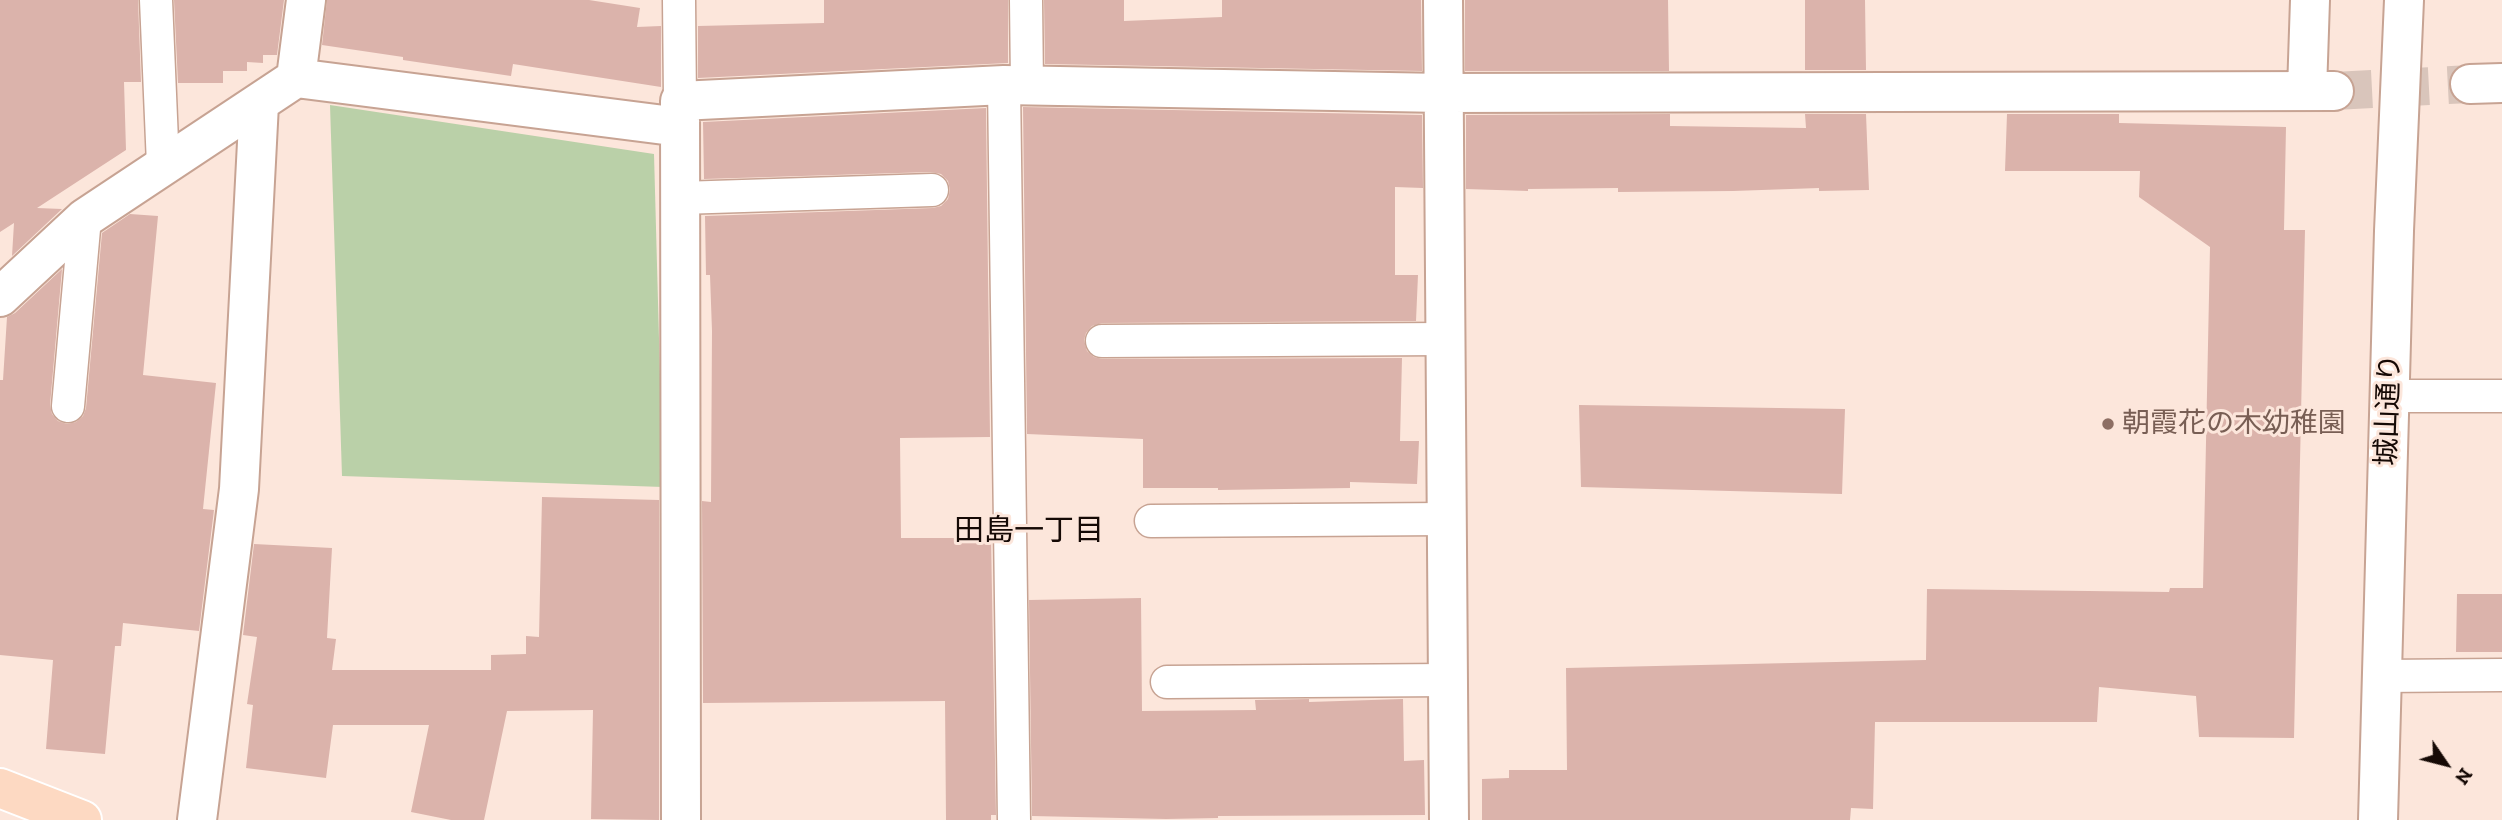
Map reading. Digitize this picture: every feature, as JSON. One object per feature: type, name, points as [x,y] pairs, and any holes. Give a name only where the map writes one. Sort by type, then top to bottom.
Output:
[{"type":"main road","points":[[0,788],[82,820]]},
{"type":"street","points":[[296,78],[306,0]]},
{"type":"street","points":[[1443,0],[1449,820]]},
{"type":"street","points":[[0,297],[85,218],[296,78],[680,114],[1015,85],[1443,93],[2321,91],[2310,0]]},
{"type":"street","name":"城山通り","points":[[2378,820],[2404,0]]},
{"type":"street","points":[[197,820],[239,489],[259,104]]},
{"type":"street","points":[[680,114],[681,820]]},
{"type":"lane","points":[[156,0],[163,165]]},
{"type":"lane","points":[[679,0],[680,114]]},
{"type":"lane","points":[[1014,820],[1015,85],[1026,0]]},
{"type":"lane","points":[[680,198],[932,190]]},
{"type":"lane","points":[[68,405],[85,218]]},
{"type":"lane","points":[[1102,341],[1445,339]]},
{"type":"lane","points":[[2390,396],[2502,396]]},
{"type":"lane","points":[[1152,521],[1447,519]]},
{"type":"lane","points":[[2381,676],[2502,675]]},
{"type":"lane","points":[[1167,682],[1448,680]]},
{"type":"green space","points":[[330,105],[654,154],[663,487],[342,476]]},
{"type":"building","points":[[0,0],[138,0],[141,82],[124,82],[126,150],[37,208],[62,209],[12,256],[14,223],[0,232]]},
{"type":"building","points":[[174,0],[284,0],[277,55],[263,55],[263,63],[247,62],[247,71],[223,71],[223,83],[178,83]]},
{"type":"building","points":[[327,0],[589,0],[640,8],[637,27],[661,26],[661,87],[513,64],[511,76],[322,45]]},
{"type":"building","points":[[824,0],[1008,0],[1008,63],[698,78],[698,26],[824,23]]},
{"type":"building","points":[[1044,0],[1124,0],[1124,21],[1222,17],[1222,0],[1421,0],[1422,71],[1045,64]]},
{"type":"building","points":[[1465,0],[1668,0],[1669,71],[1465,71]]},
{"type":"building","points":[[1805,0],[1865,0],[1866,70],[1805,70]]},
{"type":"building","points":[[1023,107],[1422,115],[1423,188],[1395,187],[1395,275],[1418,275],[1416,321],[1102,323],[1092,326],[1084,340],[1087,351],[1102,359],[1402,358],[1400,441],[1419,441],[1417,484],[1350,482],[1350,488],[1218,490],[1143,488],[1143,439],[1027,434]]},
{"type":"building","points":[[986,108],[990,437],[900,438],[901,538],[991,538],[996,815],[991,815],[991,820],[946,820],[945,701],[703,703],[702,501],[711,502],[712,331],[710,275],[706,275],[705,216],[933,208],[941,206],[948,199],[948,181],[941,174],[931,172],[704,179],[703,122]]},
{"type":"building","points":[[1670,114],[1670,126],[1806,128],[1805,114],[1866,114],[1869,190],[1819,191],[1819,188],[1618,192],[1618,188],[1528,191],[1466,189],[1466,115]]},
{"type":"building","points":[[2007,114],[2119,114],[2119,123],[2286,127],[2284,230],[2305,230],[2294,738],[2199,737],[2196,696],[2099,687],[2097,722],[1875,722],[1873,809],[1851,808],[1850,820],[1482,820],[1482,779],[1509,778],[1509,770],[1567,770],[1566,668],[1926,660],[1927,589],[2169,592],[2170,588],[2203,588],[2210,247],[2139,197],[2140,171],[2005,171]]},
{"type":"building","points":[[130,214],[158,216],[143,375],[216,383],[203,509],[214,510],[199,631],[123,623],[121,646],[115,646],[105,754],[46,749],[53,660],[0,655],[0,380],[3,380],[7,317],[15,313],[62,269],[50,405],[52,414],[58,421],[67,424],[76,422],[83,416],[86,408],[102,233]]},
{"type":"building","points":[[1579,405],[1845,409],[1842,494],[1581,487]]},
{"type":"building","points":[[542,497],[659,500],[659,820],[591,819],[593,710],[507,711],[484,820],[451,820],[411,812],[429,725],[333,725],[326,778],[246,768],[253,705],[247,704],[257,637],[243,635],[254,544],[332,548],[327,638],[336,639],[332,670],[491,670],[491,655],[526,654],[526,636],[539,637]]},
{"type":"building","points":[[2457,594],[2502,594],[2502,652],[2456,652]]},
{"type":"building","points":[[1141,598],[1142,711],[1256,710],[1255,700],[1309,699],[1309,702],[1403,699],[1404,761],[1424,760],[1425,815],[1218,816],[1166,819],[1032,816],[1029,600]]},
{"type":"tunnel","points":[[2334,91],[2470,84]]},
{"type":"place","name":"朝霞花の木幼稚園","points":[[2108,424]]},
{"type":"district","name":"田島一丁目","points":[[1029,531]]}]
